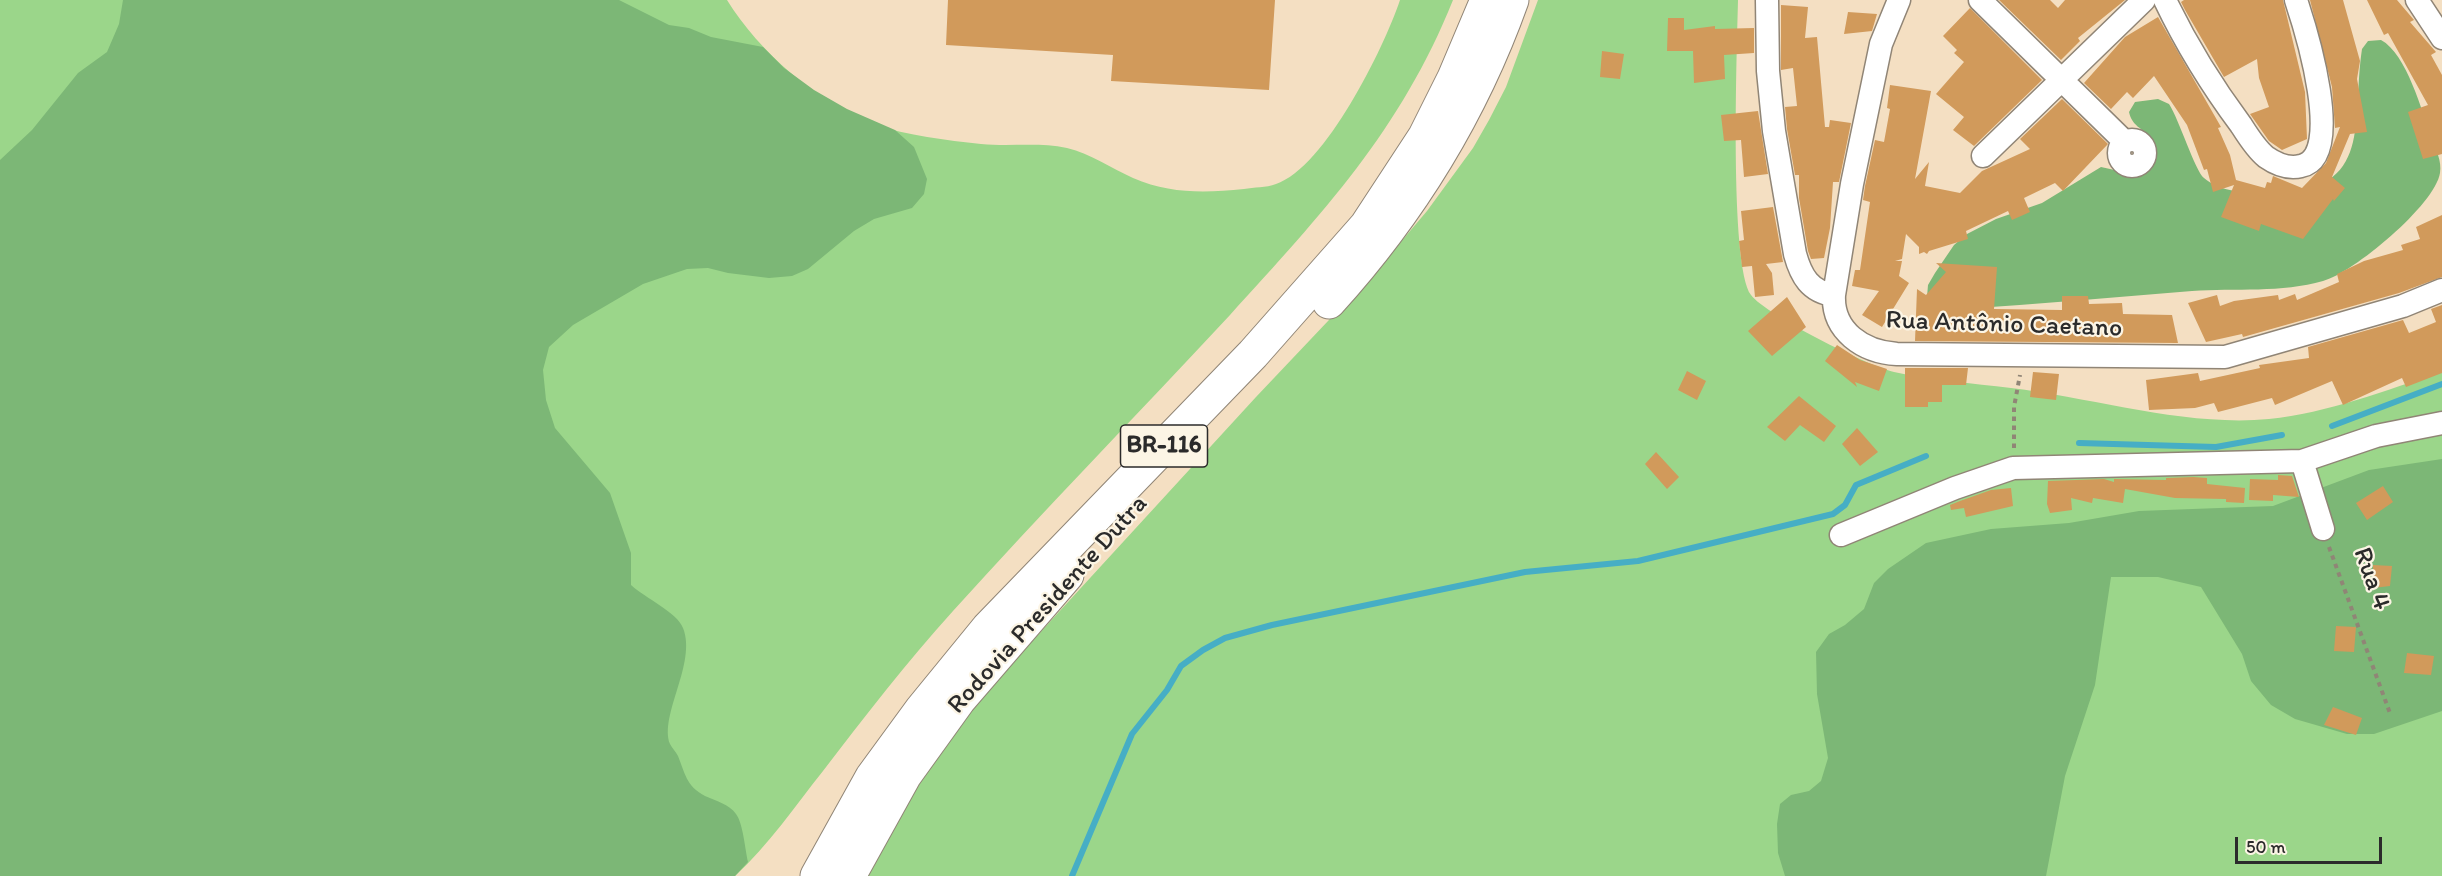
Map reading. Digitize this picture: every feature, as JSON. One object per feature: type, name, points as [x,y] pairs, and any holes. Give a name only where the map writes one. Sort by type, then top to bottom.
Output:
[{"type":"highway","points":[[1286,317],[1317,262],[1408,130],[1461,24],[1469,0]]},
{"type":"highway","name":"Rodovia Presidente Dutra","points":[[817,876],[872,777],[921,710],[988,628],[1286,317],[1366,226],[1425,136],[1454,78],[1487,0]]},
{"type":"highway","name":"Rodovia Presidente Dutra","points":[[849,876],[905,775],[959,700],[1080,561],[1220,420],[1368,259],[1413,198],[1447,140],[1477,86],[1512,0]]},
{"type":"street","points":[[1767,0],[1768,71],[1774,131],[1792,242],[1798,264],[1809,284],[1816,291],[1834,295]]},
{"type":"street","name":"Rua Antônio Caetano","points":[[1899,0],[1881,44],[1852,184],[1834,295],[1835,316],[1840,327],[1862,344],[1878,352],[2023,357],[2224,357],[2243,354],[2403,306],[2442,290]]},
{"type":"street","points":[[1980,0],[2125,142]]},
{"type":"street","points":[[1983,156],[2144,0]]},
{"type":"street","points":[[2165,0],[2210,79],[2253,142],[2270,159],[2293,167],[2303,166],[2314,155],[2319,143],[2322,118],[2320,92],[2296,0]]},
{"type":"street","points":[[2417,0],[2442,38]]},
{"type":"street","points":[[1841,535],[1955,488],[2013,468],[2302,461],[2376,436],[2442,423]]},
{"type":"street","name":"Rua 4","points":[[2302,461],[2323,529]]},
{"type":"path","points":[[2014,458],[2015,417],[2023,357]]},
{"type":"path","name":"Rua 4","points":[[2323,529],[2391,716]]},
{"type":"green space","points":[[0,0],[727,0],[755,38],[791,73],[831,103],[874,124],[914,135],[954,141],[1067,148],[1147,183],[1174,190],[1201,191],[1268,186],[1295,173],[1314,155],[1350,104],[1381,47],[1400,0],[1453,0],[1409,90],[1384,130],[1327,205],[1230,315],[1021,536],[936,630],[870,710],[770,839],[735,876],[0,876]]},
{"type":"green space","points":[[123,0],[619,0],[669,25],[689,28],[711,37],[763,47],[784,68],[814,90],[847,109],[895,130],[914,147],[927,179],[924,194],[912,208],[874,219],[854,231],[808,269],[792,276],[769,278],[708,268],[687,269],[643,284],[573,325],[549,347],[543,370],[546,400],[555,428],[610,493],[631,553],[631,585],[668,611],[683,628],[686,642],[685,657],[669,719],[670,744],[678,756],[687,779],[694,788],[730,808],[738,818],[748,862],[735,876],[0,876],[0,160],[32,130],[78,73],[107,52],[119,24]]},
{"type":"green space","points":[[1538,0],[1738,0],[1737,201],[1744,276],[1751,295],[1760,304],[1796,327],[1881,368],[1923,378],[2011,388],[2173,415],[2237,420],[2269,419],[2313,412],[2442,372],[2442,876],[867,876],[880,842],[969,710],[1256,397],[1382,264],[1427,211],[1473,148],[1489,120],[1506,87]]},
{"type":"green space","points":[[2381,40],[2390,47],[2406,70],[2438,156],[2440,173],[2435,186],[2409,219],[2372,252],[2336,275],[2323,281],[2291,287],[2192,291],[1962,309],[1927,297],[1928,285],[1935,273],[1954,245],[1967,234],[1996,219],[2042,203],[2101,167],[2137,175],[2143,173],[2154,160],[2155,149],[2150,137],[2130,117],[2129,112],[2135,102],[2158,99],[2169,104],[2200,173],[2219,187],[2236,191],[2270,192],[2304,189],[2327,181],[2342,167],[2351,149],[2356,127],[2362,49],[2368,41]]},
{"type":"green space","points":[[2442,459],[2442,711],[2374,734],[2347,734],[2295,719],[2271,705],[2251,681],[2242,654],[2201,587],[2158,577],[2111,577],[2095,685],[2065,776],[2046,876],[1785,876],[1778,853],[1777,824],[1780,804],[1791,795],[1809,791],[1821,781],[1828,758],[1817,694],[1816,652],[1829,634],[1845,625],[1864,609],[1874,583],[1888,569],[1926,543],[1991,529],[2069,523],[2139,511],[2273,506],[2369,470]]},
{"type":"building","points":[[948,0],[1275,0],[1269,90],[1111,81],[1113,55],[946,45]]},
{"type":"building","points":[[1999,0],[2050,0],[2058,8],[2065,0],[2125,0],[2078,38],[2080,41],[2061,60]]},
{"type":"building","points":[[2184,0],[2283,0],[2305,92],[2307,139],[2282,150],[2269,141],[2250,114],[2269,107],[2259,78],[2257,59],[2224,77],[2185,10],[2181,2]]},
{"type":"building","points":[[2310,0],[2343,0],[2360,61],[2357,79],[2367,132],[2350,134],[2332,177],[2345,188],[2334,201],[2333,199],[2303,239],[2261,224],[2259,231],[2221,217],[2234,185],[2213,192],[2207,169],[2204,170],[2187,125],[2154,76],[2133,98],[2127,92],[2111,109],[2084,83],[2125,37],[2158,17],[2221,127],[2218,128],[2230,155],[2236,180],[2265,188],[2267,182],[2271,183],[2273,176],[2302,188],[2326,163],[2340,127],[2335,128],[2332,87]]},
{"type":"building","points":[[2367,0],[2397,0],[2414,20],[2410,22],[2436,52],[2431,55],[2442,75],[2442,154],[2423,159],[2408,112],[2428,105],[2388,33],[2384,35]]},
{"type":"building","points":[[1781,5],[1808,7],[1805,38],[1817,37],[1825,127],[1829,127],[1830,120],[1851,123],[1839,182],[1833,182],[1830,228],[1824,258],[1811,259],[1808,251],[1799,198],[1799,175],[1795,175],[1787,129],[1785,107],[1797,106],[1793,68],[1781,70]]},
{"type":"building","points":[[1970,8],[2042,80],[1974,146],[1953,130],[1964,117],[1936,94],[1964,62],[1954,53],[1957,50],[1943,36]]},
{"type":"building","points":[[1848,12],[1877,14],[1872,31],[1844,34]]},
{"type":"building","points":[[1668,18],[1684,18],[1684,30],[1715,26],[1715,29],[1754,28],[1754,53],[1724,55],[1725,79],[1694,83],[1693,51],[1667,51]]},
{"type":"building","points":[[1602,51],[1624,54],[1620,79],[1600,77]]},
{"type":"building","points":[[1890,85],[1931,91],[1915,179],[1929,162],[1925,186],[1960,193],[1982,171],[2030,149],[2020,139],[2062,99],[2108,144],[2063,191],[2055,183],[2024,198],[2030,212],[2012,220],[2008,211],[1966,231],[1968,239],[1929,251],[1927,254],[1924,252],[1919,254],[1919,247],[1906,234],[1902,259],[1895,261],[1902,261],[1899,276],[1909,283],[1882,327],[1862,315],[1879,291],[1852,286],[1855,270],[1860,270],[1870,202],[1863,200],[1865,186],[1875,140],[1884,142],[1890,109],[1887,108]]},
{"type":"building","points":[[1758,111],[1768,174],[1744,177],[1741,140],[1724,141],[1721,115]]},
{"type":"building","points":[[1773,207],[1783,262],[1766,264],[1772,273],[1774,295],[1755,297],[1752,266],[1742,267],[1739,241],[1744,240],[1741,211]]},
{"type":"building","points":[[2442,215],[2442,277],[2399,293],[2243,337],[2242,334],[2206,342],[2188,303],[2217,295],[2220,306],[2234,301],[2278,295],[2279,300],[2295,294],[2297,300],[2339,282],[2337,274],[2364,261],[2403,250],[2401,245],[2420,239],[2416,227]]},
{"type":"building","points":[[1936,263],[1997,267],[1994,309],[2062,310],[2062,296],[2088,296],[2089,304],[2122,303],[2123,314],[2172,315],[2178,343],[1915,341],[1917,289],[1926,295],[1946,272]]},
{"type":"building","points":[[1787,297],[1806,327],[1772,356],[1748,331]]},
{"type":"building","points":[[2442,305],[2442,373],[2406,387],[2402,378],[2343,405],[2332,381],[2275,405],[2272,398],[2218,412],[2214,403],[2195,408],[2149,410],[2146,380],[2198,373],[2200,381],[2260,368],[2259,365],[2309,358],[2308,347],[2403,320],[2409,333],[2436,322],[2431,309]]},
{"type":"building","points":[[1837,345],[1860,360],[1887,369],[1879,391],[1855,382],[1857,387],[1825,361]]},
{"type":"building","points":[[1905,368],[1968,368],[1966,385],[1942,385],[1942,402],[1928,402],[1928,407],[1905,407]]},
{"type":"building","points":[[1687,371],[1706,381],[1697,400],[1678,390]]},
{"type":"building","points":[[2033,372],[2059,374],[2056,400],[2030,397]]},
{"type":"building","points":[[1799,396],[1836,426],[1824,442],[1800,425],[1785,441],[1767,427]]},
{"type":"building","points":[[1857,428],[1878,452],[1860,466],[1842,444]]},
{"type":"building","points":[[1656,452],[1679,477],[1667,489],[1645,464]]},
{"type":"building","points":[[2278,475],[2292,476],[2299,497],[2273,495],[2273,501],[2249,500],[2250,479],[2278,480]]},
{"type":"building","points":[[2166,478],[2207,478],[2207,484],[2245,488],[2244,503],[2226,502],[2226,499],[2175,498],[2125,489],[2123,503],[2093,498],[2092,503],[2071,498],[2072,510],[2050,513],[2047,504],[2048,481],[2104,479],[2114,482],[2114,479],[2166,480]]},
{"type":"building","points":[[2383,486],[2393,502],[2367,520],[2356,503]]},
{"type":"building","points":[[2011,488],[2013,506],[1966,517],[1964,508],[1951,510],[1950,505],[1960,501],[1991,490]]},
{"type":"building","points":[[2373,565],[2392,566],[2390,586],[2373,588]]},
{"type":"building","points":[[2336,626],[2356,627],[2354,652],[2334,651]]},
{"type":"building","points":[[2407,653],[2434,656],[2431,675],[2404,673]]},
{"type":"building","points":[[2333,707],[2362,718],[2356,735],[2324,725]]},
{"type":"waterway","points":[[2332,426],[2442,384]]},
{"type":"waterway","points":[[2079,443],[2216,447],[2282,435]]},
{"type":"waterway","points":[[1072,876],[1132,734],[1167,690],[1181,666],[1225,638],[1272,625],[1525,572],[1638,561],[1833,514],[1845,505],[1856,485],[1926,456]]}]
